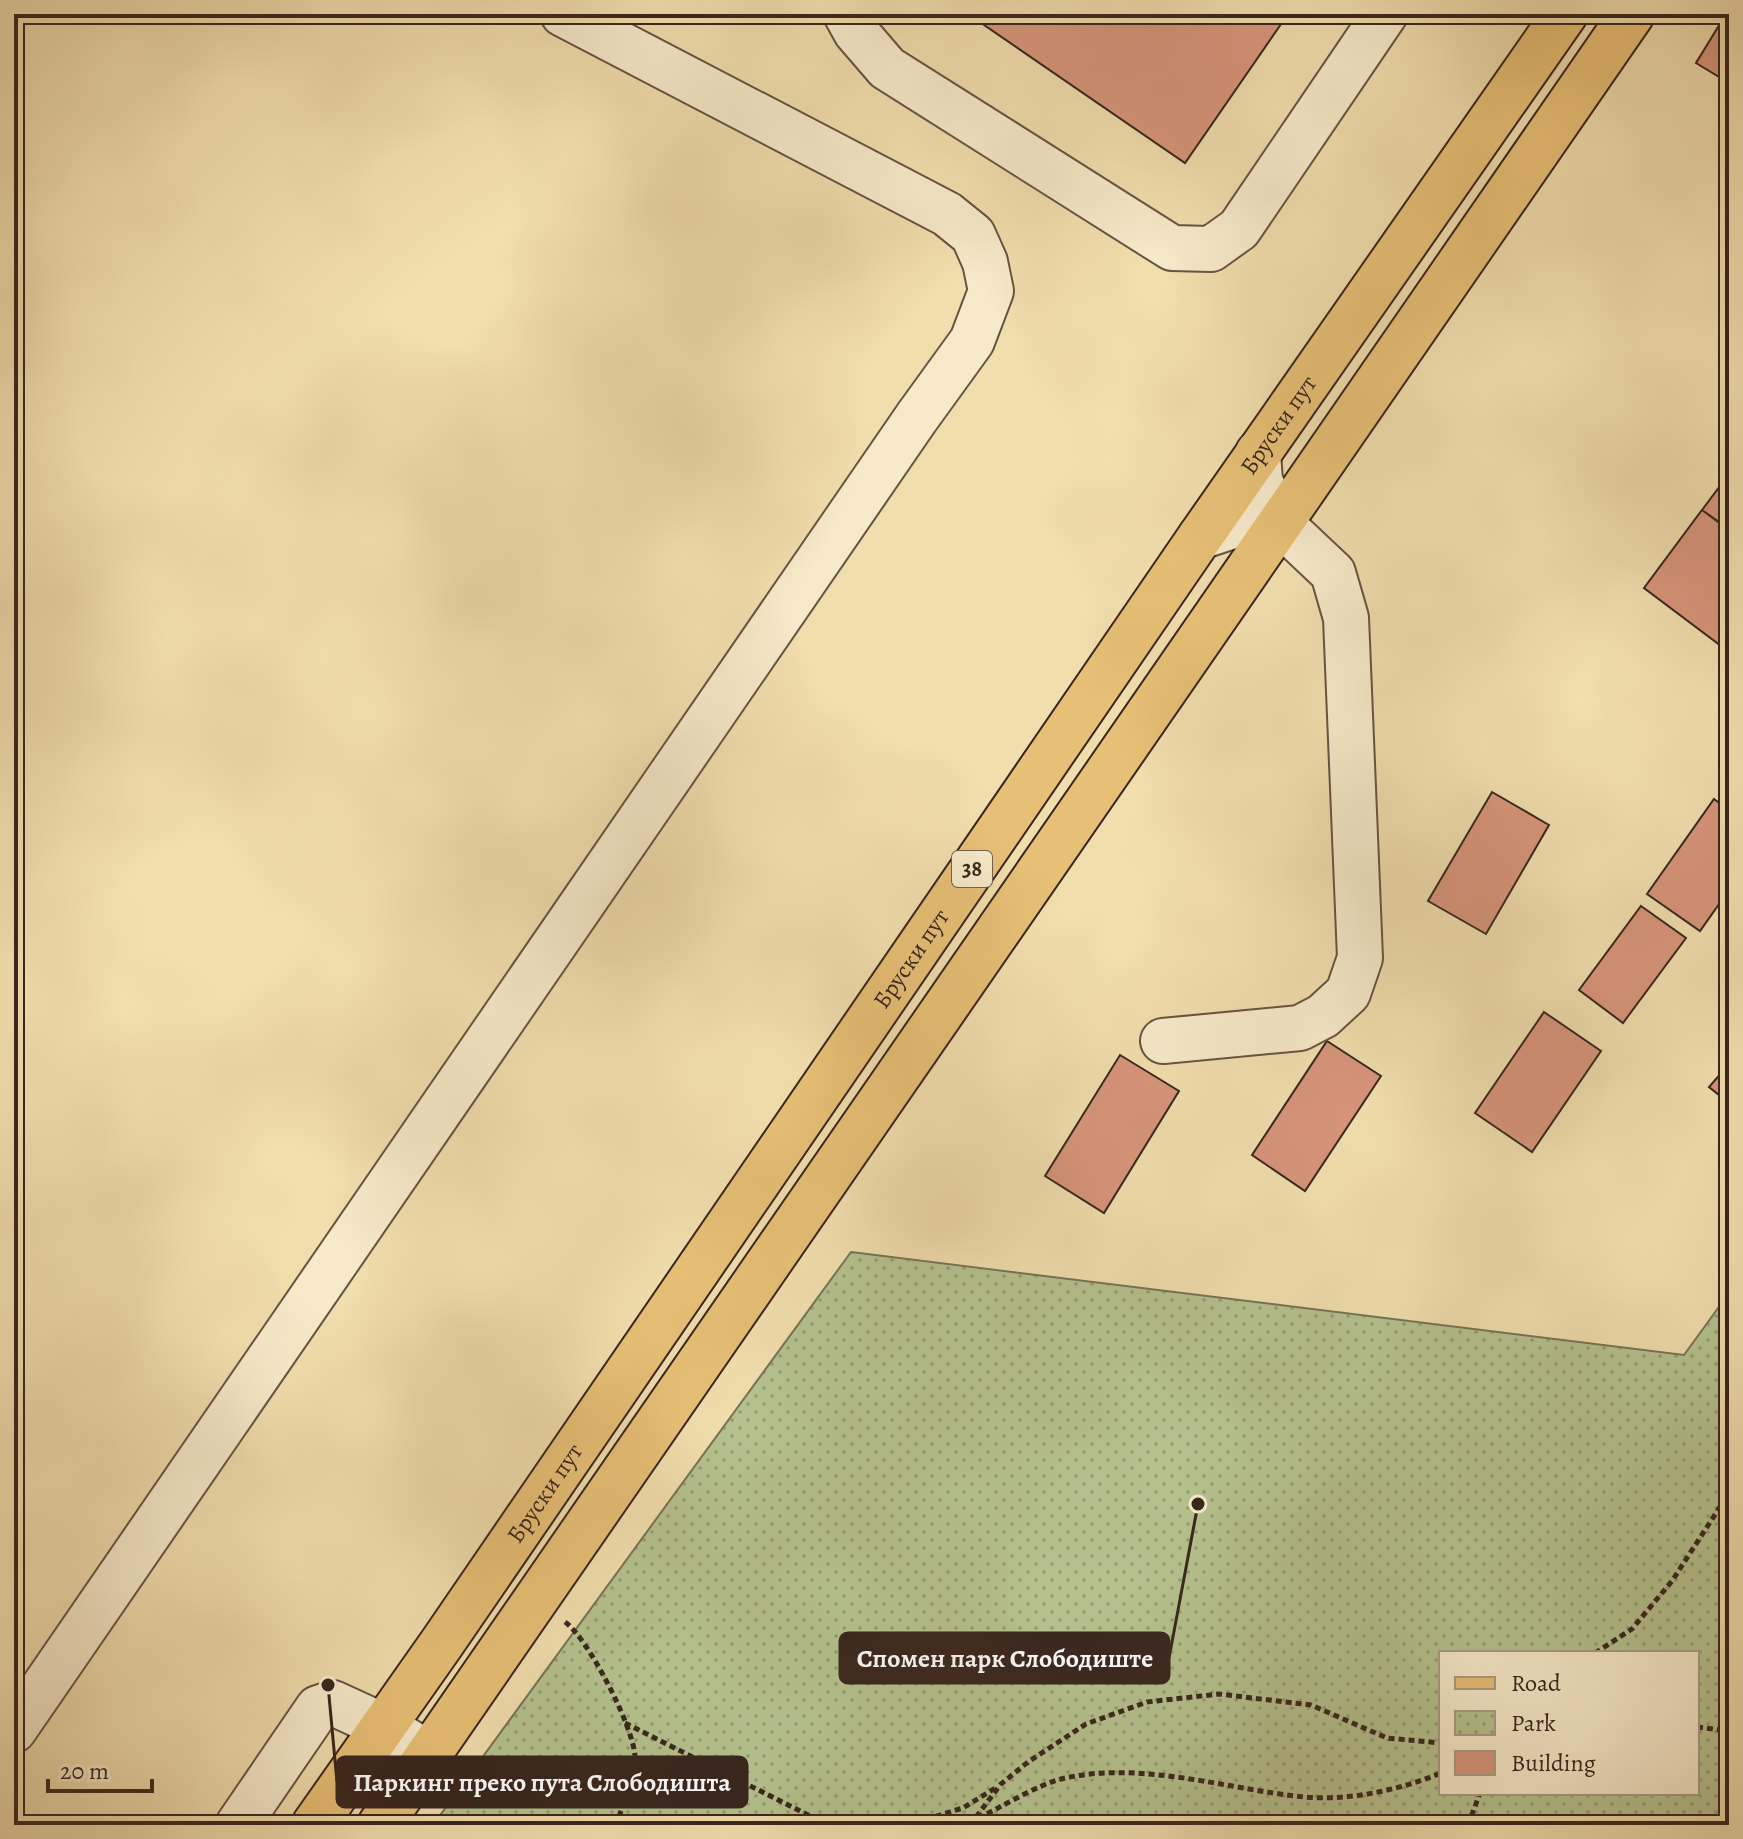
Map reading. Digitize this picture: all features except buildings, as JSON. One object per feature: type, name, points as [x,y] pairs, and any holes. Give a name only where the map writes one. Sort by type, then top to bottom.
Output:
[{"type":"main road","name":"Бруски пут","points":[[314,1825],[1258,453],[1565,14]]},
{"type":"main road","name":"38","points":[[380,1825],[1632,14]]},
{"type":"street","points":[[14,1730],[972,341],[991,291],[985,262],[973,235],[947,214],[563,14]]},
{"type":"street","points":[[846,14],[856,32],[887,68],[1172,248],[1211,249],[1239,229],[1385,14]]},
{"type":"street","points":[[1163,1041],[1300,1028],[1323,1016],[1348,993],[1360,958],[1346,618],[1333,573],[1281,524],[1260,481],[1258,453]]},
{"type":"street","points":[[1200,537],[1242,523],[1281,524]]},
{"type":"street","points":[[238,1825],[318,1708],[333,1703],[383,1726],[430,1755]]},
{"type":"path","points":[[1598,1651],[1632,1629],[1672,1581],[1729,1493]]},
{"type":"path","points":[[534,1601],[570,1625],[597,1661],[624,1722],[635,1757],[617,1825]]},
{"type":"path","points":[[907,1825],[963,1808],[1086,1724],[1147,1702],[1219,1694],[1311,1705],[1387,1738],[1439,1743]]},
{"type":"path","points":[[624,1722],[820,1821],[845,1825]]},
{"type":"path","points":[[1699,1727],[1729,1731]]},
{"type":"path","points":[[970,1825],[1059,1779],[1120,1772],[1305,1797],[1360,1796],[1439,1774]]},
{"type":"path","points":[[977,1819],[1001,1784]]},
{"type":"path","points":[[1468,1825],[1479,1795]]},
{"type":"green space","points":[[851,1252],[1684,1355],[1729,1293],[1729,1825],[433,1825]]},
{"type":"place","name":"Спомен парк Слободиште","points":[[1198,1504]]},
{"type":"place","name":"Паркинг преко пута Слободишта","points":[[328,1685]]}]
